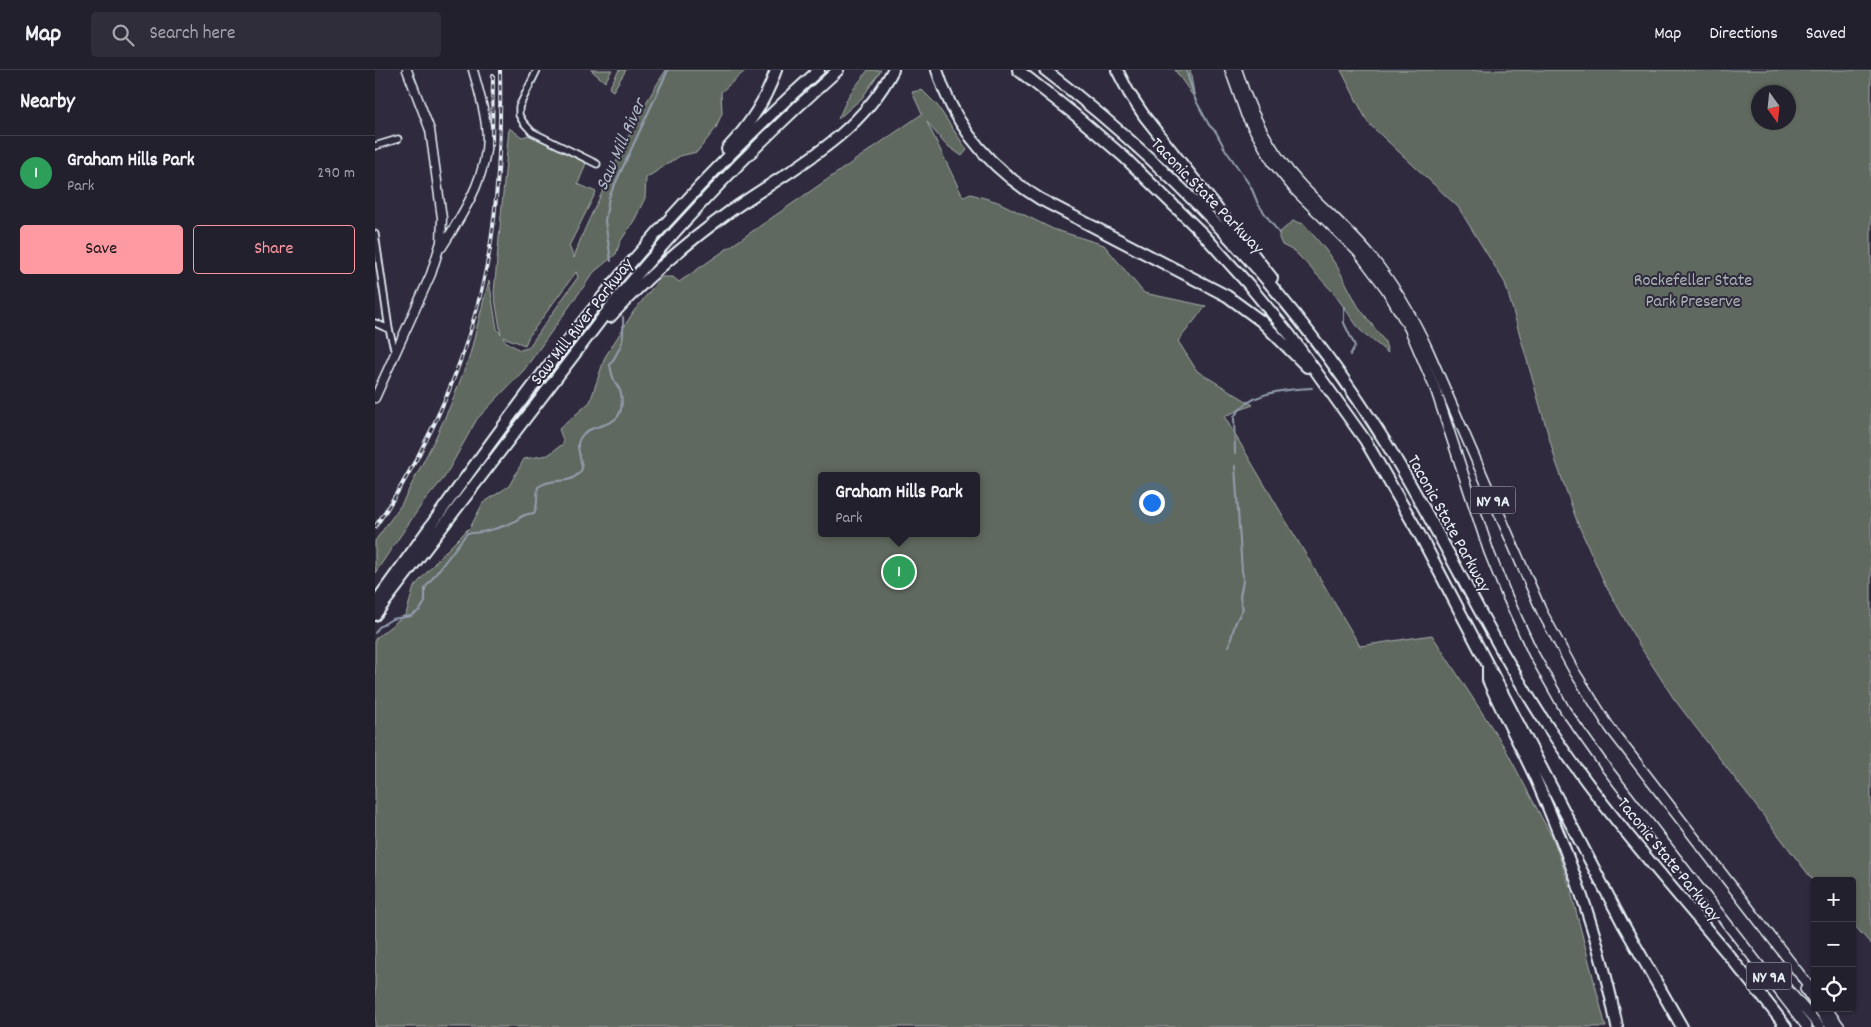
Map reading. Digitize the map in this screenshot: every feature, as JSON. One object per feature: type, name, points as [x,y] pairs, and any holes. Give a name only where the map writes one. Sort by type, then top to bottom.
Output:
[{"type":"highway","points":[[634,259],[697,181],[748,124],[767,94],[776,70]]},
{"type":"highway","name":"Saw Mill River Parkway","points":[[375,603],[554,359],[634,259],[728,157],[819,70]]},
{"type":"highway","name":"Saw Mill River Parkway","points":[[375,615],[637,274],[701,203],[779,123],[838,70]]},
{"type":"highway","points":[[586,340],[649,278],[690,242],[732,210],[826,147],[845,132],[869,106],[893,70]]},
{"type":"highway","points":[[937,70],[947,96],[962,125],[982,151],[1005,174],[1040,198],[1198,280],[1241,306],[1279,338],[1336,398]]},
{"type":"highway","name":"Taconic State Parkway","points":[[1018,70],[1107,142],[1187,218],[1262,301],[1336,398],[1377,459],[1417,530],[1623,924],[1682,1027]]},
{"type":"highway","name":"Taconic State Parkway","points":[[1045,70],[1107,120],[1168,175],[1230,238],[1289,307],[1331,362],[1386,444],[1519,680],[1568,756],[1616,820],[1786,1027]]},
{"type":"highway","points":[[1117,70],[1145,118],[1262,263],[1289,307]]},
{"type":"highway","points":[[1487,664],[1488,680],[1535,776],[1577,881],[1602,961],[1617,1027]]},
{"type":"main road","points":[[407,70],[430,130],[435,155],[442,218],[440,251]]},
{"type":"main road","points":[[375,397],[440,251],[461,218],[484,164],[487,127],[473,70]]},
{"type":"main road","name":"NY 9A","points":[[1230,70],[1246,115],[1273,162],[1295,190],[1358,252],[1386,289],[1409,328],[1436,391],[1497,574],[1524,635],[1553,690],[1591,747],[1807,1027]]},
{"type":"main road","name":"NY 9A","points":[[1237,70],[1255,116],[1278,156],[1301,185],[1370,255],[1409,311],[1429,352],[1542,612],[1585,691],[1610,728],[1811,989]]},
{"type":"main road","points":[[1763,926],[1811,997]]},
{"type":"main road","points":[[1730,927],[1820,1027]]},
{"type":"main road","points":[[1821,1012],[1831,1027]]},
{"type":"main road","points":[[1829,1012],[1840,1027]]},
{"type":"street","points":[[537,70],[519,107],[519,115],[523,122],[532,132],[597,164]]},
{"type":"street","points":[[375,146],[398,139]]},
{"type":"street","points":[[375,234],[389,329],[395,352]]},
{"type":"street","points":[[375,324],[389,329]]},
{"type":"green space","points":[[591,70],[612,70],[605,82]]},
{"type":"green space","points":[[619,70],[626,70],[613,91],[609,88]]},
{"type":"green space","points":[[666,70],[746,70],[721,92],[722,113],[716,128],[697,152],[680,156],[646,178],[645,198],[635,219],[620,242],[616,254],[594,272],[524,370],[477,419],[444,478],[422,504],[375,573],[375,541],[401,505],[451,404],[469,358],[489,280],[497,329],[501,334],[494,293],[509,128],[522,137],[529,135],[586,163],[578,184],[596,192],[569,246],[574,258],[585,228],[621,152]],"holes":[[[576,272],[578,277],[528,348],[520,350],[505,341],[503,337],[525,345],[529,336]]]},
{"type":"green space","points":[[868,70],[881,70],[862,98],[838,119],[849,95]]},
{"type":"green space","points":[[1175,70],[1190,70],[1195,99]]},
{"type":"green space","name":"Rockefeller State Park Preserve","points":[[1341,70],[1871,70],[1871,944],[1856,927],[1856,877],[1811,878],[1674,699],[1638,643],[1605,584],[1578,524],[1556,462],[1505,283],[1458,207],[1368,123]]},
{"type":"green space","points":[[922,90],[937,105],[967,150],[962,156],[945,144],[927,122],[963,197],[971,194],[998,202],[1053,229],[1104,245],[1144,293],[1206,306],[1178,341],[1197,371],[1253,405],[1224,416],[1360,646],[1432,635],[1505,748],[1554,841],[1569,884],[1606,1027],[375,1027],[375,639],[406,614],[414,587],[471,526],[483,503],[509,486],[524,459],[548,455],[564,443],[559,429],[590,402],[605,357],[634,311],[661,277],[673,277],[679,282],[922,114],[912,92]]},
{"type":"green space","points":[[1293,221],[1304,224],[1325,249],[1338,268],[1358,306],[1385,342],[1388,353],[1360,330],[1333,292],[1303,260],[1294,251],[1282,245],[1279,233]]},
{"type":"waterway","name":"Saw Mill River","points":[[611,261],[605,221],[609,197],[668,70]]},
{"type":"waterway","points":[[1186,70],[1195,99],[1209,125],[1216,132],[1225,149],[1251,187],[1258,204],[1279,233]]},
{"type":"waterway","points":[[1344,307],[1344,323],[1355,346],[1350,355]]},
{"type":"waterway","name":"Saw Mill River","points":[[375,633],[379,627],[392,619],[411,616],[420,610],[425,602],[425,588],[467,533],[498,528],[534,513],[538,487],[551,482],[573,478],[582,469],[578,445],[582,435],[589,430],[613,421],[618,416],[621,407],[621,393],[614,380],[610,365],[622,342],[623,317]]},
{"type":"waterway","points":[[1235,453],[1234,417],[1249,402],[1258,397],[1280,391],[1312,388]]},
{"type":"waterway","points":[[1229,646],[1235,624],[1243,608],[1240,598],[1243,576],[1235,466]]},
{"type":"railway","points":[[375,527],[396,495],[432,429],[461,358],[473,322],[490,248],[495,204],[500,137],[500,70]]},
{"type":"railway","points":[[492,145],[493,75]]},
{"type":"place","name":"Graham Hills Park","points":[[899,572]]}]
